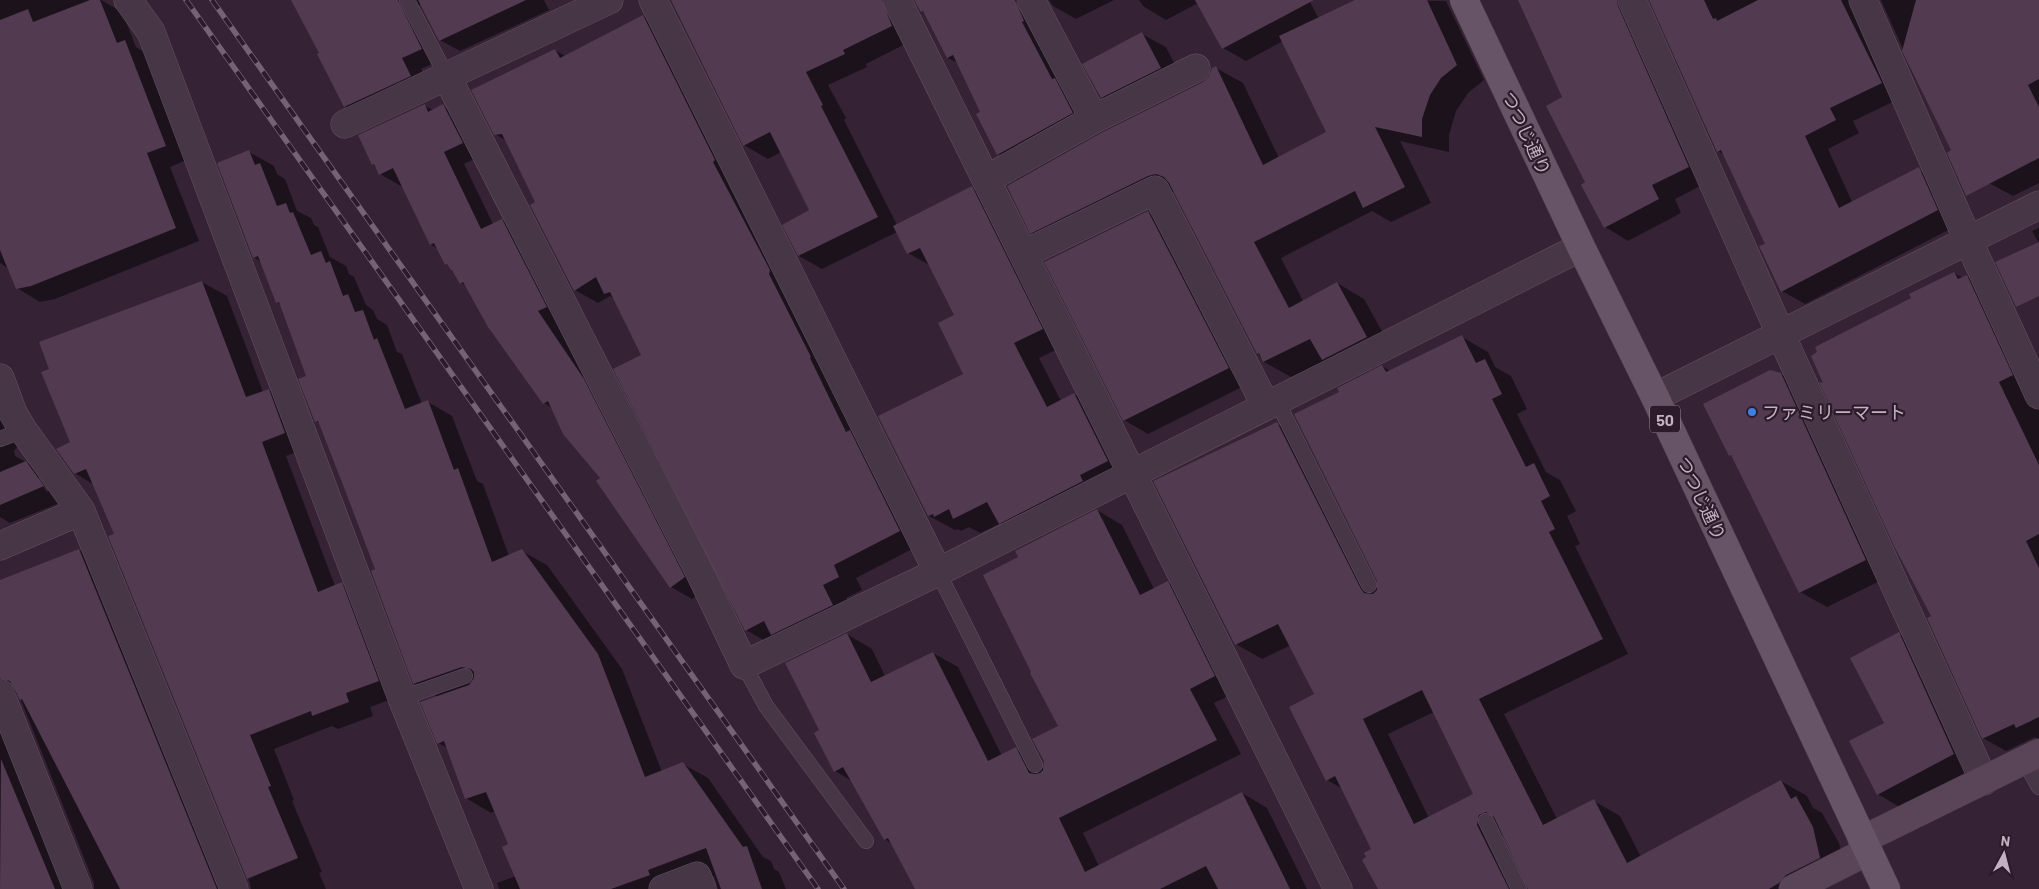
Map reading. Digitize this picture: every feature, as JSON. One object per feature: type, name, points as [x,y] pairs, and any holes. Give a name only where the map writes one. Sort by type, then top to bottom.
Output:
[{"type":"main road","name":"つつじ通り","points":[[1464,0],[1581,247],[1655,397],[1886,889]]},
{"type":"street","points":[[128,0],[151,32],[402,698],[478,889]]},
{"type":"street","points":[[345,124],[609,0]]},
{"type":"street","points":[[653,0],[938,572]]},
{"type":"street","points":[[897,0],[1338,889]]},
{"type":"street","points":[[1032,0],[1094,119]]},
{"type":"street","points":[[1632,0],[1781,335],[1984,781]]},
{"type":"street","points":[[1863,0],[1968,240],[2039,395]]},
{"type":"street","points":[[987,179],[1094,119],[1196,68]]},
{"type":"street","points":[[448,77],[702,575],[744,665],[938,572],[1581,247]]},
{"type":"street","points":[[1024,254],[1155,190],[1272,404]]},
{"type":"street","points":[[1655,397],[2039,205]]},
{"type":"street","points":[[0,378],[13,413],[12,435],[81,511],[234,889]]},
{"type":"street","points":[[0,546],[81,511]]},
{"type":"street","points":[[0,693],[78,889]]},
{"type":"street","points":[[1793,889],[1865,846],[2032,756]]},
{"type":"street","points":[[663,889],[697,876],[702,889]]},
{"type":"lane","points":[[407,0],[448,77]]},
{"type":"lane","points":[[1272,404],[1369,585]]},
{"type":"lane","points":[[938,572],[1035,765]]},
{"type":"lane","points":[[744,665],[766,706],[866,841]]},
{"type":"lane","points":[[402,698],[464,676]]},
{"type":"lane","points":[[2032,756],[2039,787]]},
{"type":"lane","points":[[1486,821],[1518,889]]},
{"type":"building","points":[[90,0],[100,0],[117,43],[125,40],[166,146],[147,153],[176,228],[31,286],[16,289],[0,250],[0,20],[28,9],[33,22]]},
{"type":"building","points":[[291,0],[398,0],[422,49],[402,58],[411,76],[344,107],[317,54],[319,53]]},
{"type":"building","points":[[418,0],[526,0],[439,41]]},
{"type":"building","points":[[671,0],[882,0],[892,26],[843,50],[845,54],[806,72],[823,105],[821,106],[878,217],[798,256],[782,225],[809,210],[770,132],[743,146]]},
{"type":"building","points":[[914,0],[1015,0],[1024,21],[1022,22],[1052,79],[1055,78],[1073,113],[997,155],[976,114],[980,112],[953,55],[947,58],[923,11],[921,12]]},
{"type":"building","points":[[1195,0],[1314,0],[1222,49]]},
{"type":"building","points":[[1355,0],[1427,0],[1457,65],[1441,78],[1430,95],[1422,119],[1422,137],[1375,127],[1405,187],[1363,208],[1355,191],[1254,242],[1289,308],[1337,282],[1367,337],[1322,360],[1310,339],[1263,362],[1259,353],[1257,354],[1169,183],[1164,177],[1156,174],[1148,176],[1030,234],[1007,186],[1101,133],[1203,82],[1209,76],[1212,68],[1216,66],[1263,165],[1326,132],[1279,36]]},
{"type":"building","points":[[1518,0],[1617,0],[1689,167],[1652,185],[1659,199],[1604,228],[1581,185],[1585,182],[1546,106],[1562,97]]},
{"type":"building","points":[[1649,0],[1704,0],[1713,19],[1716,18],[1717,21],[1758,0],[1841,0],[1882,83],[1830,108],[1836,120],[1805,136],[1839,208],[1919,167],[1938,210],[1781,292],[1759,246],[1765,244],[1721,150],[1717,152]]},
{"type":"building","points":[[1916,0],[2039,0],[2039,79],[2028,85],[2039,107],[2039,158],[1966,196],[1947,153],[1951,150],[1902,51]]},
{"type":"building","points":[[643,15],[715,160],[713,162],[770,270],[769,274],[846,432],[850,430],[900,531],[834,565],[839,577],[823,585],[833,605],[771,635],[764,621],[745,631],[613,369],[641,355],[610,292],[604,294],[596,277],[574,291],[530,205],[535,202],[502,134],[494,135],[471,90],[555,49],[560,58]]},
{"type":"building","points":[[1142,32],[1161,68],[1101,98],[1082,64]]},
{"type":"building","points":[[425,104],[428,112],[443,104],[463,143],[444,152],[481,229],[502,219],[547,307],[538,311],[584,379],[685,577],[670,588],[596,481],[600,478],[563,434],[548,401],[543,404],[488,327],[463,282],[460,284],[452,270],[447,264],[445,265],[434,243],[430,245],[393,168],[379,175],[374,164],[372,165],[358,135]]},
{"type":"building","points":[[249,150],[255,165],[260,163],[277,206],[286,203],[290,213],[293,212],[311,255],[321,251],[326,263],[330,261],[343,296],[348,294],[355,312],[363,310],[374,340],[377,338],[405,409],[428,400],[454,470],[458,468],[492,562],[522,549],[598,654],[645,777],[683,762],[743,847],[747,846],[762,889],[721,889],[706,848],[648,870],[650,875],[611,889],[520,889],[502,847],[508,844],[486,792],[465,799],[444,741],[437,744],[420,702],[469,685],[474,678],[474,672],[471,669],[462,667],[413,684],[371,571],[375,569],[318,421],[315,422],[298,379],[306,376],[279,302],[276,303],[258,256],[253,258],[217,163]]},
{"type":"building","points":[[972,186],[1043,329],[1014,343],[1047,407],[1074,393],[1108,461],[1080,475],[1083,481],[999,524],[987,502],[953,519],[949,509],[934,517],[933,514],[928,516],[878,416],[963,374],[938,323],[954,315],[920,248],[907,254],[893,226]]},
{"type":"building","points":[[1148,211],[1229,368],[1123,421],[1044,262]]},
{"type":"building","points":[[2039,242],[2039,296],[2016,307],[1995,262]]},
{"type":"building","points":[[1954,272],[1958,279],[1967,275],[2013,375],[1999,382],[2039,465],[2039,534],[2026,541],[2039,568],[2039,717],[2016,728],[2014,724],[1982,739],[1927,618],[1931,616],[1894,546],[1819,382],[1823,383],[1811,356],[1817,352],[1815,347],[1911,298],[1909,294]]},
{"type":"building","points":[[202,281],[246,397],[269,389],[285,433],[262,442],[318,592],[342,582],[379,681],[346,693],[349,702],[312,716],[311,711],[250,735],[271,786],[268,787],[298,858],[247,879],[108,536],[114,534],[86,469],[74,474],[56,449],[70,442],[41,372],[49,369],[39,342]]},
{"type":"building","points":[[1462,335],[1476,363],[1485,359],[1502,394],[1492,399],[1526,467],[1534,463],[1550,496],[1541,501],[1555,529],[1549,532],[1603,639],[1479,699],[1543,825],[1594,799],[1627,863],[1781,780],[1791,799],[1796,796],[1813,827],[1820,858],[1786,875],[1779,883],[1769,889],[1528,889],[1494,817],[1486,812],[1479,815],[1477,825],[1509,889],[1378,889],[1362,860],[1366,857],[1364,853],[1371,849],[1335,776],[1326,781],[1289,707],[1314,694],[1278,624],[1235,645],[1153,481],[1277,422],[1361,589],[1364,593],[1373,594],[1377,590],[1377,581],[1294,414],[1339,392],[1337,388],[1382,365],[1386,372]],"holes":[[[1422,690],[1473,794],[1414,824],[1363,719]]]},
{"type":"building","points":[[1770,370],[1781,373],[1866,560],[1799,593],[1731,455],[1729,456],[1703,404]]},
{"type":"building","points":[[26,461],[44,486],[0,505],[0,472]]},
{"type":"building","points":[[1097,509],[1140,595],[1168,581],[1215,676],[1190,689],[1217,740],[1059,818],[1085,872],[1242,792],[1290,889],[1218,889],[1206,866],[1160,889],[915,889],[888,838],[884,840],[843,767],[834,772],[814,733],[819,730],[785,663],[847,633],[871,682],[933,652],[988,761],[1016,747],[1029,773],[1040,773],[1043,770],[1044,761],[1032,739],[1058,726],[1030,673],[983,575],[1018,557],[1015,551]]},
{"type":"building","points":[[79,549],[217,889],[120,889],[22,699],[20,700],[10,681],[0,678],[0,580]]},
{"type":"building","points":[[1899,632],[1954,754],[1877,795],[1849,741],[1884,723],[1850,658]]},
{"type":"building","points":[[1,759],[55,889],[0,889]]},
{"type":"railway","points":[[186,0],[818,889]]},
{"type":"railway","points":[[212,0],[844,889]]},
{"type":"place","name":"ファミリーマート","points":[[1752,412]]}]
